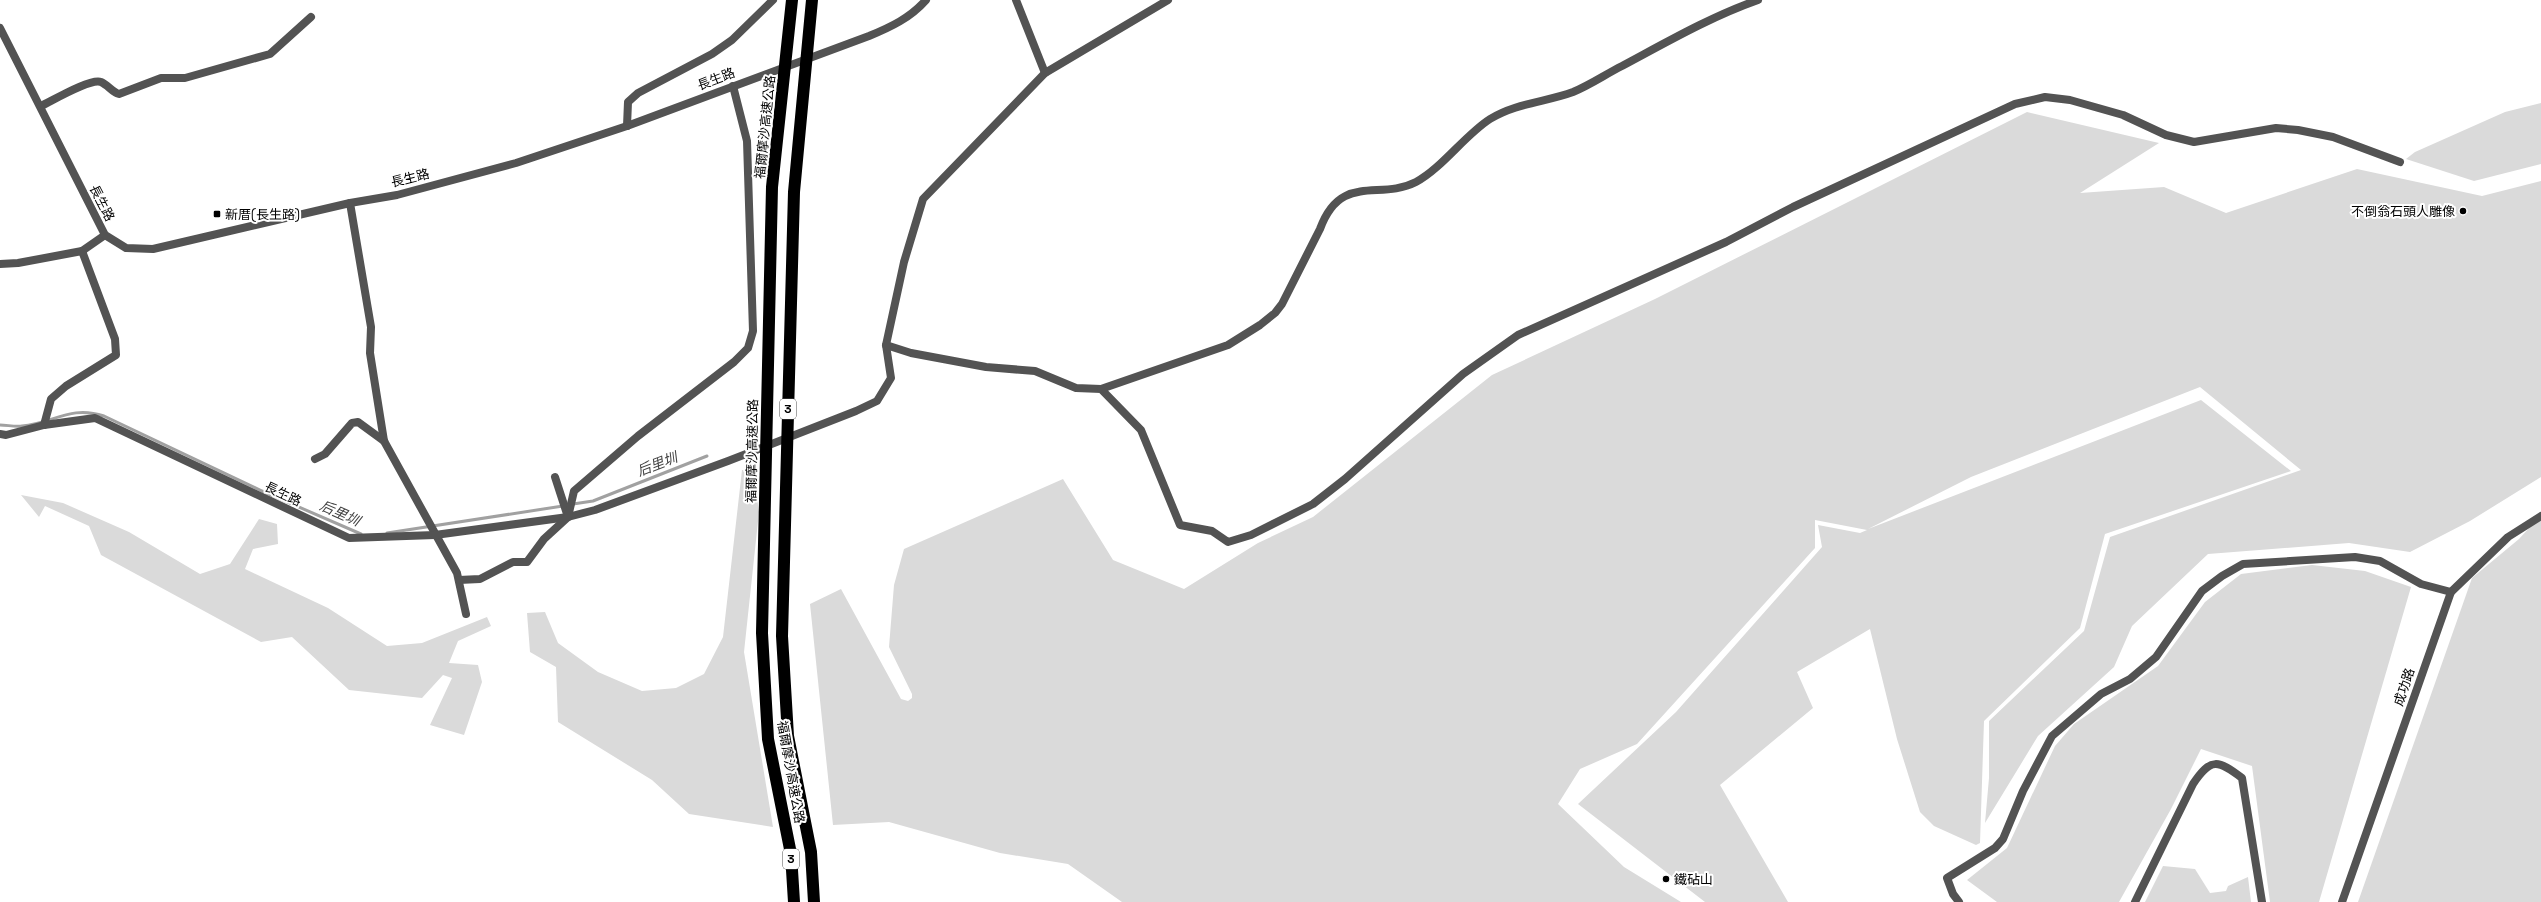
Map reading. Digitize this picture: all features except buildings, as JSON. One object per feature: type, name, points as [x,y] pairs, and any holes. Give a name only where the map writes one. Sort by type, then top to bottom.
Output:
[{"type":"highway","name":"福爾摩沙高速公路","points":[[792,0],[772,187],[762,634],[768,739],[791,854],[794,902]]},
{"type":"highway","name":"福爾摩沙高速公路","points":[[812,0],[794,192],[782,636],[788,736],[811,852],[814,902]]},
{"type":"street","points":[[627,126],[628,102],[638,93],[712,54],[732,40],[773,0]]},
{"type":"street","name":"長生路","points":[[0,28],[41,106],[105,235],[126,248],[153,248],[350,202],[397,195],[516,163],[627,126],[869,36],[896,24],[918,9],[926,0]]},
{"type":"street","points":[[1016,0],[1045,73]]},
{"type":"street","points":[[1168,0],[1045,73],[923,199],[904,262],[886,345],[911,353],[986,367],[1036,371],[1076,388],[1101,389],[1228,345],[1275,313],[1320,229],[1326,214],[1341,200],[1358,190],[1390,188],[1417,181],[1490,119],[1525,104],[1573,92],[1720,14],[1758,0]]},
{"type":"street","points":[[41,106],[92,82],[101,82],[111,92],[119,94],[161,78],[185,78],[270,54],[311,16]]},
{"type":"street","points":[[460,580],[480,579],[513,562],[527,562],[544,540],[568,517],[574,491],[638,436],[734,362],[748,348],[754,331],[747,142],[733,86]]},
{"type":"street","points":[[1101,389],[1141,430],[1180,525],[1212,531],[1228,542],[1251,535],[1313,504],[1345,479],[1463,374],[1518,335],[1726,242],[1793,207],[2015,104],[2045,97],[2070,100],[2123,115],[2166,136],[2194,142],[2276,128],[2298,130],[2333,137],[2400,162]]},
{"type":"street","points":[[350,202],[371,327],[370,353],[384,441],[460,580],[466,614]]},
{"type":"street","points":[[0,264],[18,263],[82,251],[105,235]]},
{"type":"street","points":[[44,425],[51,399],[66,386],[116,355],[115,339],[82,251]]},
{"type":"street","name":"長生路","points":[[0,434],[6,435],[44,425],[95,418],[349,538],[435,536],[568,517],[595,510],[728,461],[856,411],[876,401],[891,378],[886,345]]},
{"type":"street","points":[[315,459],[325,454],[352,424],[358,422],[384,441]]},
{"type":"street","points":[[555,477],[568,517]]},
{"type":"street","name":"成功路","points":[[2342,902],[2451,592],[2508,537],[2541,516]]},
{"type":"street","points":[[1959,902],[1952,894],[1946,878],[1995,848],[2003,839],[2023,791],[2052,736],[2101,694],[2130,679],[2156,657],[2202,591],[2222,576],[2243,564],[2355,557],[2380,561],[2421,584],[2451,592]]},
{"type":"street","points":[[2135,902],[2193,784],[2203,769],[2212,763],[2224,764],[2242,778],[2262,902]]},
{"type":"shaded area","points":[[2541,103],[2541,164],[2474,181],[2406,159],[2415,152],[2505,112]]},
{"type":"shaded area","points":[[2027,112],[2159,143],[2080,193],[2164,187],[2226,213],[2357,169],[2482,196],[2541,181],[2541,477],[2470,521],[2410,552],[2349,543],[2208,554],[2132,626],[2114,667],[2038,736],[1985,823],[1989,778],[1989,721],[2084,631],[2110,537],[2301,470],[2200,387],[1971,477],[1868,529],[2201,400],[2291,471],[2105,534],[2080,628],[1984,721],[1980,843],[1976,845],[1934,826],[1920,812],[1897,739],[1870,629],[1797,672],[1813,708],[1720,785],[1788,902],[1705,902],[1578,804],[1676,712],[1822,547],[1818,525],[1860,533],[1867,530],[1815,520],[1815,548],[1637,744],[1580,769],[1558,804],[1624,867],[1681,902],[1122,902],[1068,864],[1000,853],[889,822],[833,825],[810,604],[841,589],[901,699],[908,701],[912,698],[912,694],[889,647],[894,585],[904,549],[1063,479],[1113,560],[1184,589],[1258,543],[1313,517],[1492,375],[1655,299]]},
{"type":"shaded area","points":[[742,470],[753,470],[759,512],[744,652],[773,827],[689,814],[652,780],[558,722],[556,667],[530,652],[527,613],[545,612],[558,643],[598,672],[642,691],[676,688],[704,674],[723,637]]},
{"type":"shaded area","points":[[21,495],[63,503],[129,532],[200,574],[230,564],[259,519],[277,524],[278,544],[253,549],[245,569],[328,608],[387,646],[422,643],[487,617],[491,626],[458,641],[449,663],[478,665],[482,682],[464,735],[430,725],[452,678],[443,675],[422,698],[349,690],[292,637],[261,642],[101,555],[89,526],[45,506],[39,517]]},
{"type":"shaded area","points":[[2541,515],[2541,902],[2358,902],[2472,578],[2519,539]]},
{"type":"shaded area","points":[[2312,565],[2365,571],[2411,587],[2319,902],[2270,902],[2252,766],[2201,749],[2171,809],[2119,902],[1997,902],[1967,880],[2007,848],[2055,746],[2074,724],[2158,666],[2205,602],[2241,574]]},
{"type":"shaded area","points":[[2163,866],[2195,869],[2210,893],[2226,891],[2228,886],[2248,877],[2251,902],[2145,902]]},
{"type":"waterway","name":"后里圳","points":[[0,425],[22,426],[81,412],[104,416],[262,491],[361,534]]},
{"type":"waterway","name":"后里圳","points":[[573,504],[593,501],[707,456]]},
{"type":"waterway","name":"后里圳","points":[[387,533],[563,506]]},
{"type":"place","name":"不倒翁石頭人雕像","points":[[2463,211]]},
{"type":"place","name":"新厝(長生路)","points":[[217,214]]},
{"type":"place","name":"鐵砧山","points":[[1666,879]]}]
